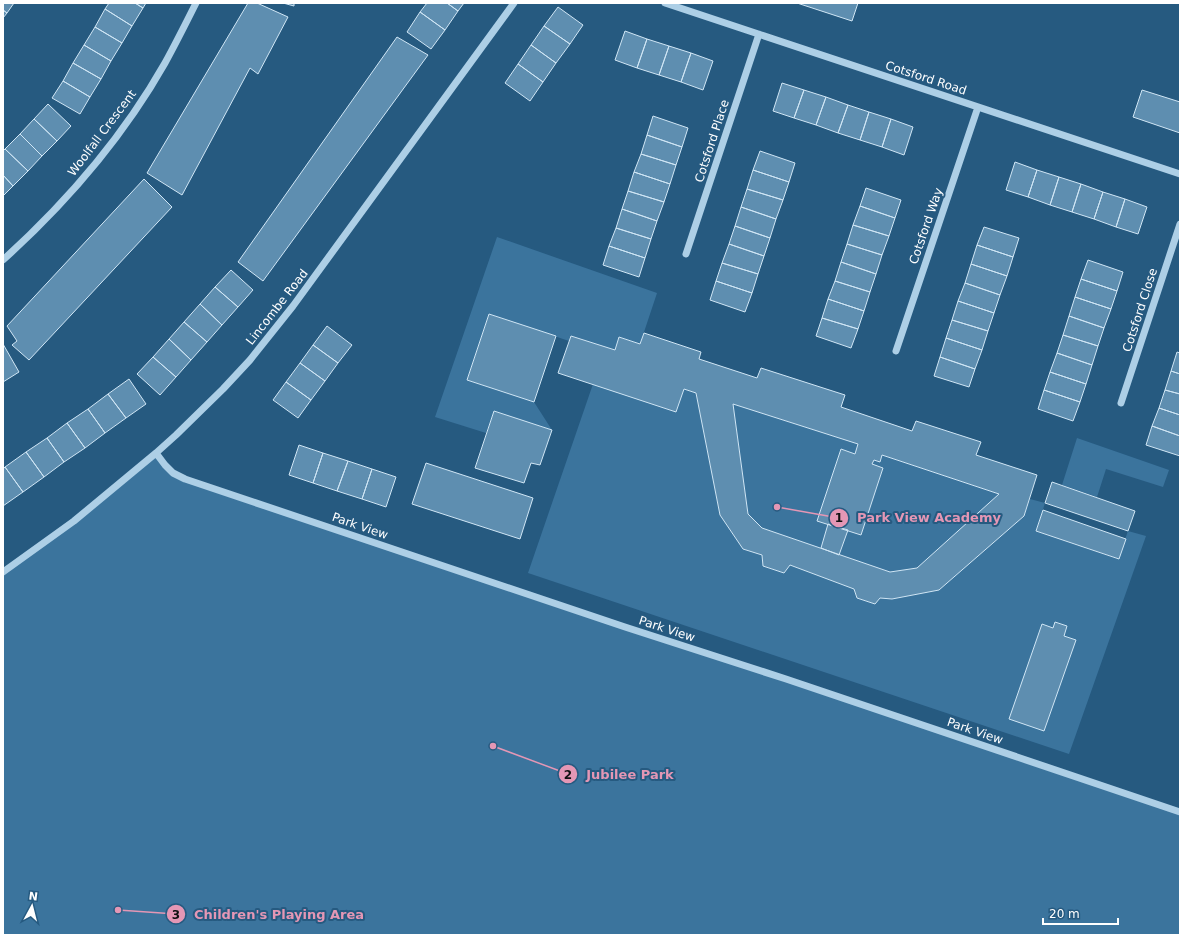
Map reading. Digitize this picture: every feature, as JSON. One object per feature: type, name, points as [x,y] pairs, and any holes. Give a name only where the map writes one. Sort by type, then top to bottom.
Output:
[{"type":"street","name":"Woolfall Crescent","points":[[3,260],[66,198],[114,138],[140,103],[165,63],[196,3]]},
{"type":"street","name":"Lincombe Road","points":[[3,572],[74,522],[156,453],[223,389],[250,360],[283,318],[514,3]]},
{"type":"street","name":"Cotsford Road","points":[[665,3],[1180,174]]},
{"type":"street","name":"Cotsford Place","points":[[686,254],[759,34]]},
{"type":"street","name":"Cotsford Way","points":[[896,351],[978,107]]},
{"type":"street","name":"Cotsford Close","points":[[1121,403],[1180,224]]},
{"type":"street","name":"Park View","points":[[156,453],[165,466],[173,473],[185,479],[1180,812]]},
{"type":"shaded area","points":[[497,237],[657,293],[640,344],[619,337],[615,350],[571,336],[569,341],[489,314],[467,380],[534,402],[552,430],[494,411],[486,433],[435,417]]},
{"type":"shaded area","points":[[593,384],[676,412],[684,389],[696,393],[720,515],[743,549],[762,555],[763,566],[784,573],[790,565],[854,589],[857,598],[875,604],[880,598],[892,599],[939,590],[1024,516],[1030,499],[1045,503],[1036,531],[1118,559],[1128,531],[1146,536],[1069,754],[528,573]]},
{"type":"shaded area","points":[[733,404],[858,444],[855,454],[841,449],[818,521],[861,535],[883,468],[872,464],[874,460],[880,462],[882,455],[999,494],[917,568],[890,572],[762,528],[748,514]]},
{"type":"shaded area","points":[[1077,438],[1169,470],[1163,487],[1106,469],[1097,497],[1062,485]]},
{"type":"shaded area","points":[[156,453],[173,473],[1180,812],[1180,933],[1179,935],[3,935],[3,572]]},
{"type":"building","points":[[3,3],[14,3],[7,13],[3,10]]},
{"type":"building","points":[[109,3],[135,3],[143,8],[132,26],[105,9]]},
{"type":"building","points":[[135,3],[146,3],[143,8]]},
{"type":"building","points":[[248,3],[257,3],[288,17],[258,74],[250,68],[182,195],[147,173]]},
{"type":"building","points":[[283,3],[294,3],[294,6]]},
{"type":"building","points":[[427,3],[447,3],[458,11],[445,30],[420,12]]},
{"type":"building","points":[[447,3],[464,3],[458,11]]},
{"type":"building","points":[[797,3],[858,3],[852,21]]},
{"type":"building","points":[[558,7],[583,25],[570,44],[544,26]]},
{"type":"building","points":[[105,9],[132,26],[122,43],[95,27]]},
{"type":"building","points":[[3,10],[7,13],[3,18]]},
{"type":"building","points":[[420,12],[445,30],[431,49],[407,32]]},
{"type":"building","points":[[544,26],[570,44],[556,63],[531,45]]},
{"type":"building","points":[[95,27],[122,43],[111,61],[84,45]]},
{"type":"building","points":[[625,31],[647,39],[637,68],[615,60]]},
{"type":"building","points":[[397,37],[428,55],[263,281],[238,262]]},
{"type":"building","points":[[647,39],[669,46],[659,75],[637,68]]},
{"type":"building","points":[[84,45],[111,61],[101,79],[73,63]]},
{"type":"building","points":[[531,45],[556,63],[543,82],[518,64]]},
{"type":"building","points":[[669,46],[691,53],[681,82],[659,75]]},
{"type":"building","points":[[691,53],[713,61],[703,90],[681,82]]},
{"type":"building","points":[[73,63],[101,79],[90,97],[63,81]]},
{"type":"building","points":[[518,64],[543,82],[530,101],[505,83]]},
{"type":"building","points":[[63,81],[90,97],[80,114],[52,98]]},
{"type":"building","points":[[782,83],[804,90],[794,118],[773,111]]},
{"type":"building","points":[[804,90],[826,97],[816,125],[794,118]]},
{"type":"building","points":[[1142,90],[1180,102],[1180,133],[1133,117]]},
{"type":"building","points":[[826,97],[848,105],[838,133],[816,125]]},
{"type":"building","points":[[48,104],[71,126],[57,141],[34,119]]},
{"type":"building","points":[[848,105],[869,112],[860,140],[838,133]]},
{"type":"building","points":[[869,112],[891,119],[882,147],[860,140]]},
{"type":"building","points":[[653,116],[688,128],[682,147],[647,135]]},
{"type":"building","points":[[34,119],[57,141],[42,156],[20,134]]},
{"type":"building","points":[[891,119],[913,127],[904,155],[882,147]]},
{"type":"building","points":[[20,134],[42,156],[28,171],[5,149]]},
{"type":"building","points":[[647,135],[682,147],[676,165],[641,154]]},
{"type":"building","points":[[5,149],[28,171],[13,186],[3,175],[3,151]]},
{"type":"building","points":[[760,151],[795,163],[789,182],[753,170]]},
{"type":"building","points":[[641,154],[676,165],[670,184],[634,172]]},
{"type":"building","points":[[1015,162],[1037,170],[1028,197],[1006,190]]},
{"type":"building","points":[[753,170],[789,182],[783,200],[747,189]]},
{"type":"building","points":[[1037,170],[1059,177],[1050,205],[1028,197]]},
{"type":"building","points":[[634,172],[670,184],[664,202],[628,191]]},
{"type":"building","points":[[3,175],[13,186],[3,196]]},
{"type":"building","points":[[1059,177],[1081,184],[1072,212],[1050,205]]},
{"type":"building","points":[[144,179],[172,207],[29,360],[12,345],[17,341],[7,326]]},
{"type":"building","points":[[1081,184],[1103,192],[1094,219],[1072,212]]},
{"type":"building","points":[[866,188],[901,200],[895,218],[860,206]]},
{"type":"building","points":[[747,189],[783,200],[776,219],[741,207]]},
{"type":"building","points":[[628,191],[664,202],[657,221],[622,209]]},
{"type":"building","points":[[1103,192],[1125,199],[1116,227],[1094,219]]},
{"type":"building","points":[[1125,199],[1147,207],[1138,234],[1116,227]]},
{"type":"building","points":[[860,206],[895,218],[889,236],[853,225]]},
{"type":"building","points":[[741,207],[776,219],[770,238],[735,226]]},
{"type":"building","points":[[622,209],[657,221],[651,239],[616,228]]},
{"type":"building","points":[[853,225],[889,236],[882,255],[847,244]]},
{"type":"building","points":[[735,226],[770,238],[764,256],[729,244]]},
{"type":"building","points":[[984,227],[1019,238],[1013,257],[977,245]]},
{"type":"building","points":[[616,228],[651,239],[645,258],[609,246]]},
{"type":"building","points":[[729,244],[764,256],[758,274],[722,263]]},
{"type":"building","points":[[847,244],[882,255],[876,274],[841,262]]},
{"type":"building","points":[[977,245],[1013,257],[1007,276],[971,264]]},
{"type":"building","points":[[609,246],[645,258],[639,277],[603,265]]},
{"type":"building","points":[[1088,260],[1123,272],[1117,291],[1081,279]]},
{"type":"building","points":[[841,262],[876,274],[870,292],[835,281]]},
{"type":"building","points":[[722,263],[758,274],[752,293],[716,281]]},
{"type":"building","points":[[971,264],[1007,276],[1000,295],[965,283]]},
{"type":"building","points":[[231,270],[253,290],[238,307],[215,287]]},
{"type":"building","points":[[1081,279],[1117,291],[1111,309],[1075,297]]},
{"type":"building","points":[[716,281],[752,293],[745,312],[710,300]]},
{"type":"building","points":[[835,281],[870,292],[864,311],[828,299]]},
{"type":"building","points":[[965,283],[1000,295],[994,313],[958,301]]},
{"type":"building","points":[[215,287],[238,307],[222,325],[200,304]]},
{"type":"building","points":[[1075,297],[1111,309],[1104,328],[1069,316]]},
{"type":"building","points":[[828,299],[864,311],[858,329],[822,318]]},
{"type":"building","points":[[958,301],[994,313],[988,331],[952,320]]},
{"type":"building","points":[[200,304],[222,325],[207,342],[184,322]]},
{"type":"building","points":[[489,314],[556,336],[534,402],[467,380]]},
{"type":"building","points":[[1069,316],[1104,328],[1098,346],[1063,335]]},
{"type":"building","points":[[822,318],[858,329],[851,348],[816,336]]},
{"type":"building","points":[[952,320],[988,331],[982,350],[946,338]]},
{"type":"building","points":[[184,322],[207,342],[191,360],[169,339]]},
{"type":"building","points":[[327,326],[352,345],[338,363],[313,345]]},
{"type":"building","points":[[644,333],[701,352],[699,359],[757,378],[761,368],[845,395],[841,407],[912,431],[916,421],[981,442],[976,455],[1037,475],[1024,516],[939,590],[892,599],[880,598],[875,604],[857,598],[854,589],[790,565],[784,573],[763,566],[762,555],[743,549],[720,515],[696,393],[684,389],[676,412],[558,373],[571,336],[615,350],[619,337],[640,344]],"holes":[[[733,404],[858,444],[855,454],[841,449],[817,521],[861,535],[883,468],[872,464],[874,460],[880,462],[882,455],[999,494],[917,568],[890,572],[762,528],[748,514]]]},
{"type":"building","points":[[1063,335],[1098,346],[1092,365],[1057,353]]},
{"type":"building","points":[[946,338],[982,350],[975,369],[940,357]]},
{"type":"building","points":[[169,339],[191,360],[176,377],[153,357]]},
{"type":"building","points":[[3,344],[19,372],[3,382]]},
{"type":"building","points":[[313,345],[338,363],[325,381],[300,363]]},
{"type":"building","points":[[1177,352],[1180,353],[1180,374],[1171,371]]},
{"type":"building","points":[[1057,353],[1092,365],[1086,384],[1050,372]]},
{"type":"building","points":[[153,357],[176,377],[160,395],[137,374]]},
{"type":"building","points":[[940,357],[975,369],[969,387],[934,376]]},
{"type":"building","points":[[300,363],[325,381],[311,400],[286,382]]},
{"type":"building","points":[[1171,371],[1180,374],[1180,394],[1165,390]]},
{"type":"building","points":[[1050,372],[1086,384],[1080,402],[1044,390]]},
{"type":"building","points":[[129,379],[146,404],[126,418],[108,394]]},
{"type":"building","points":[[286,382],[311,400],[298,418],[273,400]]},
{"type":"building","points":[[1044,390],[1080,402],[1073,421],[1038,409]]},
{"type":"building","points":[[1165,390],[1180,394],[1180,415],[1159,408]]},
{"type":"building","points":[[108,394],[126,418],[105,433],[88,409]]},
{"type":"building","points":[[1159,408],[1180,415],[1180,436],[1152,426]]},
{"type":"building","points":[[88,409],[105,433],[85,448],[67,423]]},
{"type":"building","points":[[494,411],[552,430],[540,465],[531,463],[524,483],[475,468]]},
{"type":"building","points":[[67,423],[85,448],[64,462],[47,438]]},
{"type":"building","points":[[1152,426],[1180,436],[1180,456],[1146,445]]},
{"type":"building","points":[[47,438],[64,462],[44,477],[26,452]]},
{"type":"building","points":[[299,445],[323,453],[313,483],[289,475]]},
{"type":"building","points":[[26,452],[44,477],[23,492],[5,467]]},
{"type":"building","points":[[323,453],[348,461],[337,491],[313,483]]},
{"type":"building","points":[[348,461],[372,469],[362,499],[337,491]]},
{"type":"building","points":[[426,463],[533,498],[520,539],[412,504]]},
{"type":"building","points":[[5,467],[23,492],[3,506],[3,469]]},
{"type":"building","points":[[372,469],[396,477],[386,507],[362,499]]},
{"type":"building","points":[[1052,482],[1135,511],[1128,531],[1045,503]]},
{"type":"building","points":[[1043,510],[1126,539],[1119,559],[1036,531]]},
{"type":"building","points":[[828,524],[848,530],[839,555],[821,548]]},
{"type":"building","points":[[1055,622],[1067,626],[1064,636],[1076,640],[1044,731],[1009,719],[1042,624],[1053,628]]},
{"type":"place","name":"Park View Academy","points":[[777,507]]},
{"type":"place","name":"Jubilee Park","points":[[493,746]]},
{"type":"place","name":"Children's Playing Area","points":[[118,910]]}]
